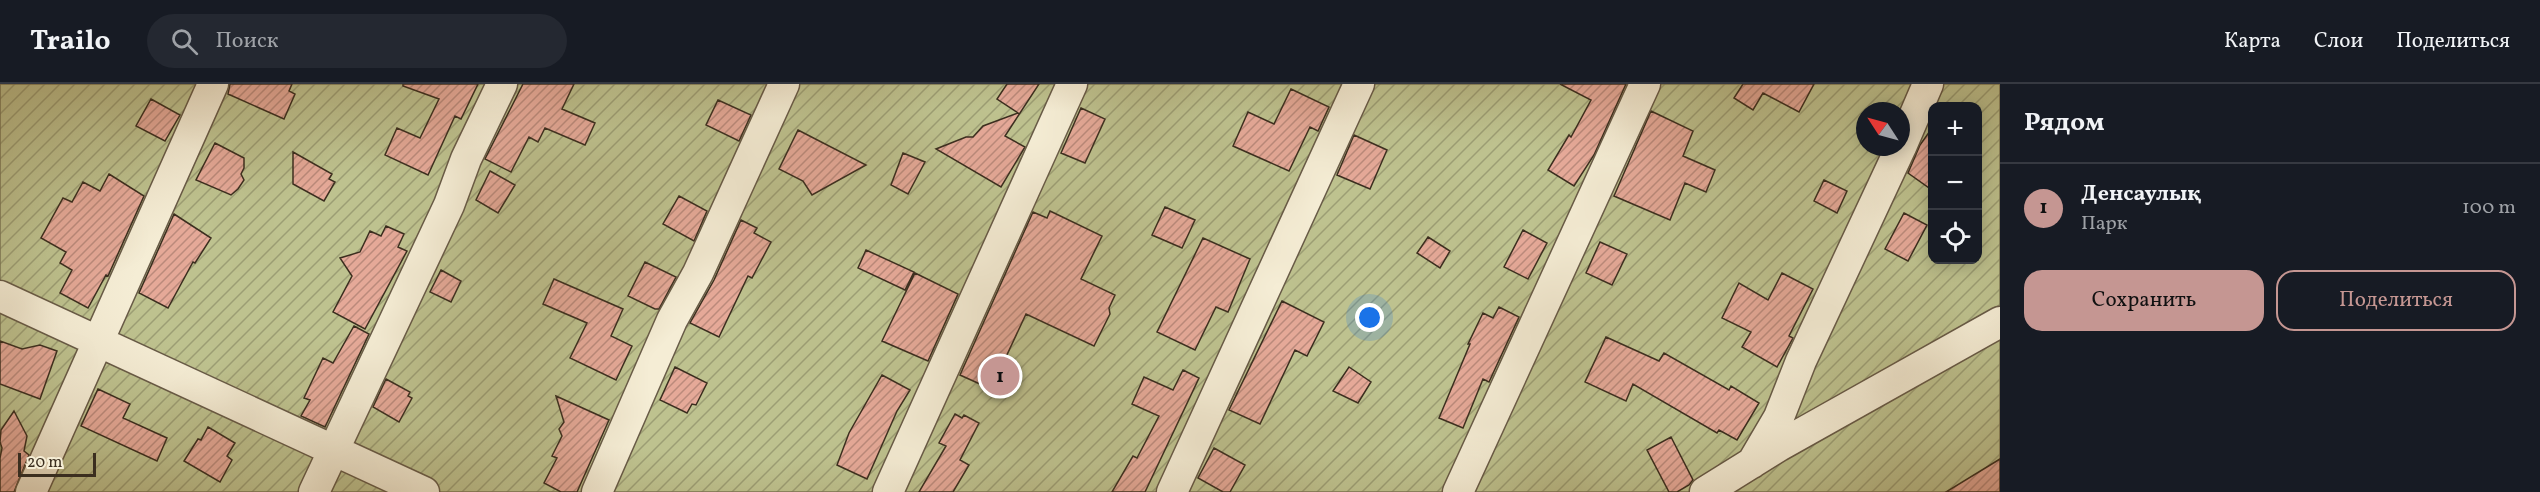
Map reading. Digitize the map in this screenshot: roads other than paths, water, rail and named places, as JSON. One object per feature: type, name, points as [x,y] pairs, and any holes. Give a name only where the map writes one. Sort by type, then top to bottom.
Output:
[{"type":"street","points":[[31,492],[213,84]]},
{"type":"street","points":[[314,492],[449,205],[466,159],[502,84]]},
{"type":"street","points":[[597,492],[672,320],[698,273],[783,84]]},
{"type":"street","points":[[888,492],[1072,84]]},
{"type":"street","points":[[1172,492],[1359,84]]},
{"type":"street","points":[[1458,492],[1645,84]]},
{"type":"street","points":[[1910,126],[1928,84]]},
{"type":"street","points":[[1752,463],[1779,417],[1802,361],[1897,156]]},
{"type":"street","points":[[0,296],[424,492]]},
{"type":"street","points":[[1705,492],[1875,391],[2000,322]]},
{"type":"place","name":"Денсаулық","points":[[1000,376]]}]
